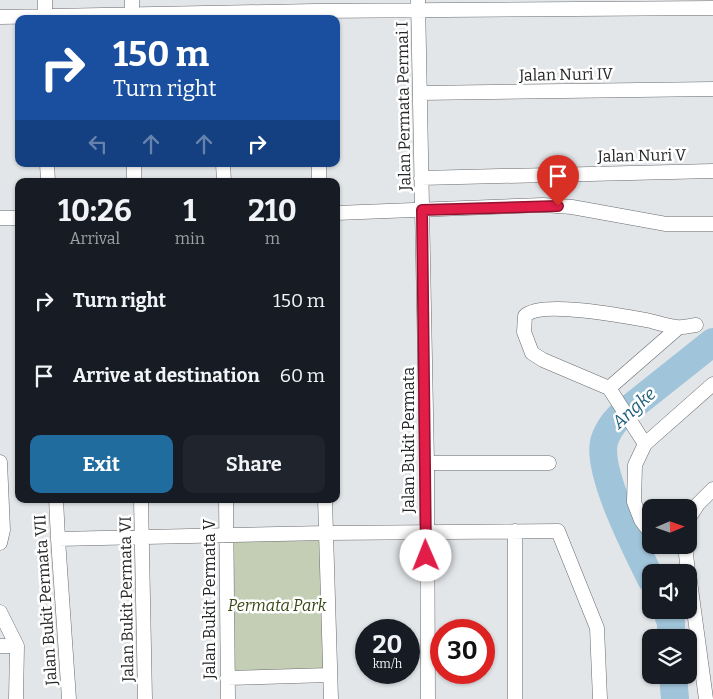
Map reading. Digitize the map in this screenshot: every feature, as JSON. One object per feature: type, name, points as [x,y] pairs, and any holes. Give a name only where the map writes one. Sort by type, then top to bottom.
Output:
[{"type":"street","points":[[45,0],[45,15]]},
{"type":"street","points":[[132,0],[132,15]]},
{"type":"street","points":[[161,15],[218,11],[315,10],[419,5],[713,8]]},
{"type":"street","name":"Jalan Permata Permai I","points":[[419,5],[422,210]]},
{"type":"street","points":[[0,17],[15,17]]},
{"type":"street","name":"Jalan Nuri IV","points":[[420,93],[713,89]]},
{"type":"street","name":"Jalan Nuri V","points":[[421,178],[713,171]]},
{"type":"street","points":[[340,214],[543,206],[572,207],[666,224],[713,224]]},
{"type":"street","name":"Jalan Bukit Permata","points":[[422,210],[428,699]]},
{"type":"street","points":[[0,218],[15,218]]},
{"type":"street","points":[[645,444],[609,388],[543,360],[532,353],[524,332],[525,316],[528,312],[541,309],[562,308],[645,320],[678,328],[696,325]]},
{"type":"street","points":[[609,388],[678,328]]},
{"type":"street","points":[[642,521],[634,502],[635,465],[645,444],[713,384]]},
{"type":"street","points":[[0,462],[3,530],[0,544]]},
{"type":"street","points":[[426,463],[549,463]]},
{"type":"street","points":[[698,504],[713,489]]},
{"type":"street","name":"Jalan Bukit Permata VII","points":[[56,503],[69,699]]},
{"type":"street","name":"Jalan Bukit Permata VI","points":[[141,503],[145,699]]},
{"type":"street","name":"Jalan Bukit Permata V","points":[[226,503],[228,699]]},
{"type":"street","points":[[325,503],[331,699]]},
{"type":"street","points":[[58,539],[554,530],[561,536],[598,628],[600,699]]},
{"type":"street","points":[[514,531],[514,699]]},
{"type":"street","points":[[0,612],[17,646],[16,699]]},
{"type":"street","points":[[695,619],[706,699]]},
{"type":"street","points":[[0,646],[17,646]]},
{"type":"street","points":[[227,678],[330,675]]},
{"type":"green space","name":"Permata Park","points":[[326,533],[330,675],[227,678],[226,536]]},
{"type":"waterway","name":"Angke","points":[[644,564],[612,491],[603,456],[604,442],[610,428],[620,416],[713,342]]},
{"type":"waterway","name":"Angke","points":[[670,619],[671,629]]},
{"type":"waterway","name":"Angke","points":[[674,684],[675,699]]},
{"type":"route","points":[[426,556],[422,210],[558,206]]}]
